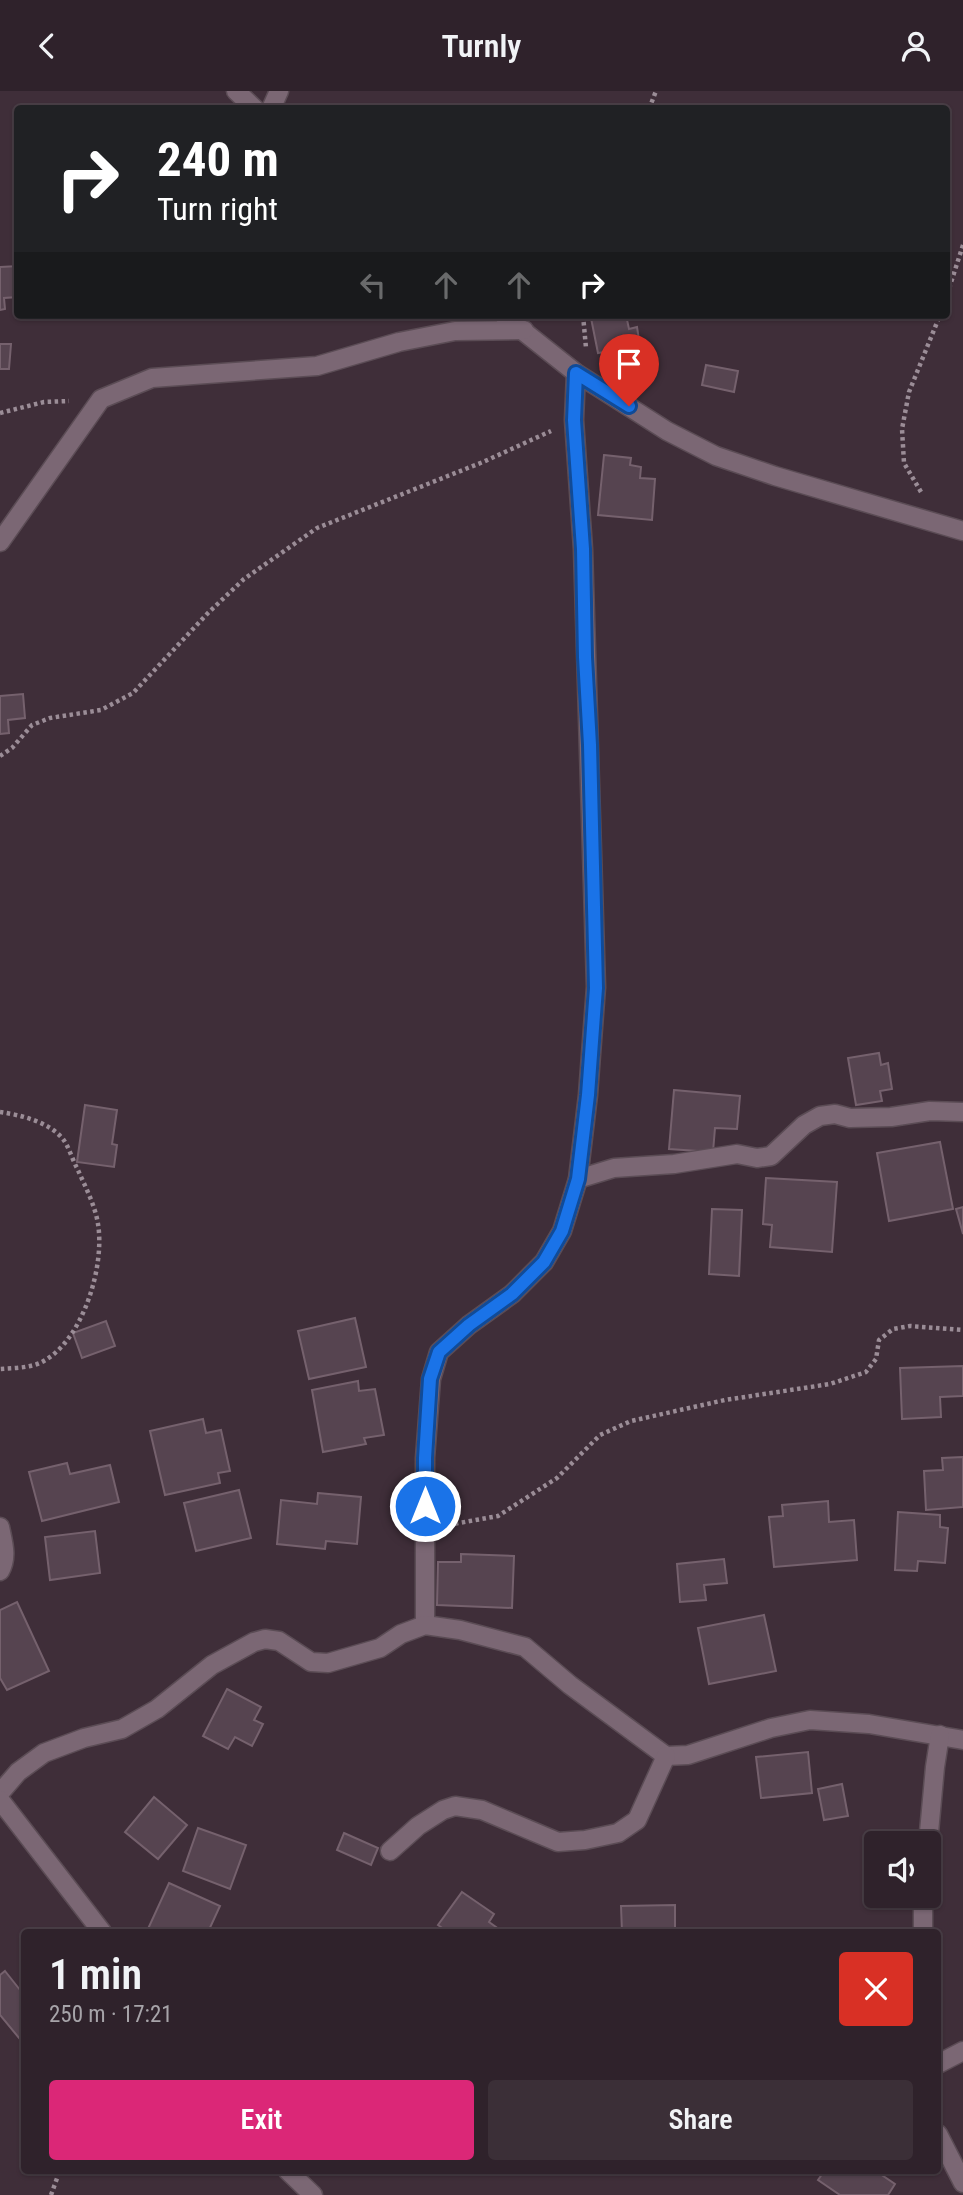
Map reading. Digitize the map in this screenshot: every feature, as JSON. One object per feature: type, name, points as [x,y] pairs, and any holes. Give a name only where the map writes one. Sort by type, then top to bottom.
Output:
[{"type":"street","points":[[236,91],[251,105]]},
{"type":"street","points":[[509,319],[576,373],[667,431],[716,456],[956,529]]},
{"type":"street","points":[[0,542],[101,399],[152,378],[317,366],[399,342],[455,331],[524,330]]},
{"type":"street","points":[[425,1625],[425,1458],[430,1379],[439,1352],[469,1325],[512,1294],[544,1262],[562,1231],[578,1179],[596,988],[583,549],[574,420],[576,373]]},
{"type":"street","points":[[578,1179],[614,1168],[674,1164],[737,1154],[757,1158],[771,1156],[804,1125],[820,1116],[835,1114],[850,1118],[891,1117],[930,1111],[963,1112]]},
{"type":"street","points":[[0,1527],[5,1551],[0,1571]]},
{"type":"street","points":[[0,1793],[18,1772],[44,1753],[84,1738],[122,1730],[157,1709],[212,1665],[254,1642],[265,1639],[279,1641],[311,1662],[328,1663],[380,1648],[401,1634],[425,1625],[460,1630],[525,1647],[570,1685],[666,1756],[688,1755],[771,1728],[810,1720],[869,1724],[963,1740]]},
{"type":"street","points":[[929,1831],[934,1767],[940,1735]]},
{"type":"street","points":[[390,1851],[418,1826],[443,1810],[456,1806],[482,1810],[558,1842],[618,1833],[637,1821],[666,1756]]},
{"type":"street","points":[[0,1800],[100,1929]]},
{"type":"street","points":[[923,1908],[923,1929]]},
{"type":"street","points":[[941,2062],[963,2051]]},
{"type":"street","points":[[941,2140],[963,2183]]},
{"type":"street","points":[[291,2174],[313,2195]]},
{"type":"path","points":[[950,286],[963,245]]},
{"type":"path","points":[[938,319],[909,392],[902,429],[904,463],[924,496],[956,529]]},
{"type":"path","points":[[0,413],[44,402],[101,399]]},
{"type":"path","points":[[0,756],[12,748],[32,725],[50,718],[101,710],[133,693],[244,579],[317,528],[483,462],[574,420]]},
{"type":"path","points":[[0,1112],[37,1122],[53,1130],[64,1140],[98,1222],[100,1245],[92,1289],[79,1320],[58,1351],[41,1363],[0,1369]]},
{"type":"path","points":[[425,1530],[498,1516],[557,1478],[600,1435],[631,1421],[725,1399],[830,1384],[866,1372],[876,1359],[879,1340],[894,1329],[910,1325],[963,1329]]},
{"type":"path","points":[[51,2195],[59,2174]]},
{"type":"building","points":[[14,266],[14,297],[4,298],[5,309],[0,310],[0,267]]},
{"type":"building","points":[[591,319],[627,319],[629,329],[637,327],[640,346],[598,353]]},
{"type":"building","points":[[0,344],[11,344],[9,369],[0,369]]},
{"type":"building","points":[[706,365],[738,371],[734,392],[702,385]]},
{"type":"building","points":[[604,455],[631,458],[630,465],[641,467],[640,478],[655,479],[652,520],[598,515]]},
{"type":"building","points":[[23,694],[25,718],[8,720],[9,733],[0,734],[0,696]]},
{"type":"building","points":[[879,1053],[881,1065],[888,1063],[892,1089],[880,1091],[882,1101],[856,1105],[848,1058]]},
{"type":"building","points":[[674,1090],[740,1096],[737,1129],[715,1128],[713,1152],[669,1149]]},
{"type":"building","points":[[85,1105],[117,1110],[112,1144],[117,1145],[114,1167],[77,1162]]},
{"type":"building","points":[[940,1142],[953,1209],[889,1221],[877,1153]]},
{"type":"building","points":[[766,1178],[837,1182],[832,1252],[770,1247],[772,1225],[763,1224]]},
{"type":"building","points":[[963,1207],[963,1234],[956,1209]]},
{"type":"building","points":[[712,1209],[742,1210],[739,1276],[709,1274]]},
{"type":"building","points":[[355,1318],[366,1367],[309,1379],[298,1331]]},
{"type":"building","points":[[106,1321],[115,1346],[82,1358],[73,1333]]},
{"type":"building","points":[[963,1366],[963,1396],[940,1397],[941,1417],[902,1419],[900,1368]]},
{"type":"building","points":[[358,1381],[359,1391],[375,1389],[384,1435],[364,1438],[366,1444],[323,1452],[312,1390]]},
{"type":"building","points":[[203,1419],[206,1433],[221,1430],[230,1471],[218,1473],[220,1483],[165,1495],[150,1431]]},
{"type":"building","points":[[963,1457],[963,1507],[926,1510],[924,1471],[943,1470],[942,1458]]},
{"type":"building","points":[[67,1463],[70,1474],[110,1465],[119,1502],[42,1521],[29,1472]]},
{"type":"building","points":[[239,1490],[251,1538],[196,1551],[184,1503]]},
{"type":"building","points":[[318,1493],[361,1497],[357,1544],[326,1541],[325,1549],[277,1544],[281,1500],[317,1504]]},
{"type":"building","points":[[828,1501],[829,1522],[854,1520],[857,1560],[774,1567],[769,1517],[783,1516],[782,1505]]},
{"type":"building","points":[[898,1512],[940,1515],[940,1527],[948,1528],[945,1563],[918,1561],[917,1571],[895,1570]]},
{"type":"building","points":[[95,1531],[100,1573],[50,1580],[45,1537]]},
{"type":"building","points":[[461,1554],[514,1556],[512,1608],[437,1605],[438,1562],[461,1562]]},
{"type":"building","points":[[724,1559],[727,1583],[704,1585],[706,1600],[680,1602],[677,1564]]},
{"type":"building","points":[[17,1602],[49,1671],[7,1690],[0,1678],[0,1610]]},
{"type":"building","points":[[764,1615],[776,1671],[709,1684],[698,1628]]},
{"type":"building","points":[[227,1689],[261,1707],[254,1720],[263,1724],[252,1746],[235,1737],[228,1749],[203,1736]]},
{"type":"building","points":[[808,1752],[812,1793],[761,1798],[756,1757]]},
{"type":"building","points":[[842,1784],[848,1816],[824,1820],[818,1789]]},
{"type":"building","points":[[154,1797],[187,1825],[158,1859],[125,1832]]},
{"type":"building","points":[[198,1828],[246,1845],[230,1889],[183,1871]]},
{"type":"building","points":[[344,1833],[378,1848],[371,1865],[337,1850]]},
{"type":"building","points":[[169,1883],[220,1906],[209,1929],[148,1929]]},
{"type":"building","points":[[462,1892],[494,1914],[489,1922],[499,1929],[444,1929],[438,1925]]},
{"type":"building","points":[[675,1905],[675,1929],[622,1929],[621,1906]]},
{"type":"building","points":[[5,1971],[21,1991],[21,2040],[0,2015],[0,1975]]},
{"type":"building","points":[[822,2174],[880,2174],[895,2184],[888,2195],[840,2195],[818,2180]]},
{"type":"route","points":[[425,1506],[430,1379],[439,1352],[469,1325],[512,1294],[544,1262],[562,1231],[578,1179],[596,988],[583,549],[576,479],[574,420],[576,373],[629,406]]}]
